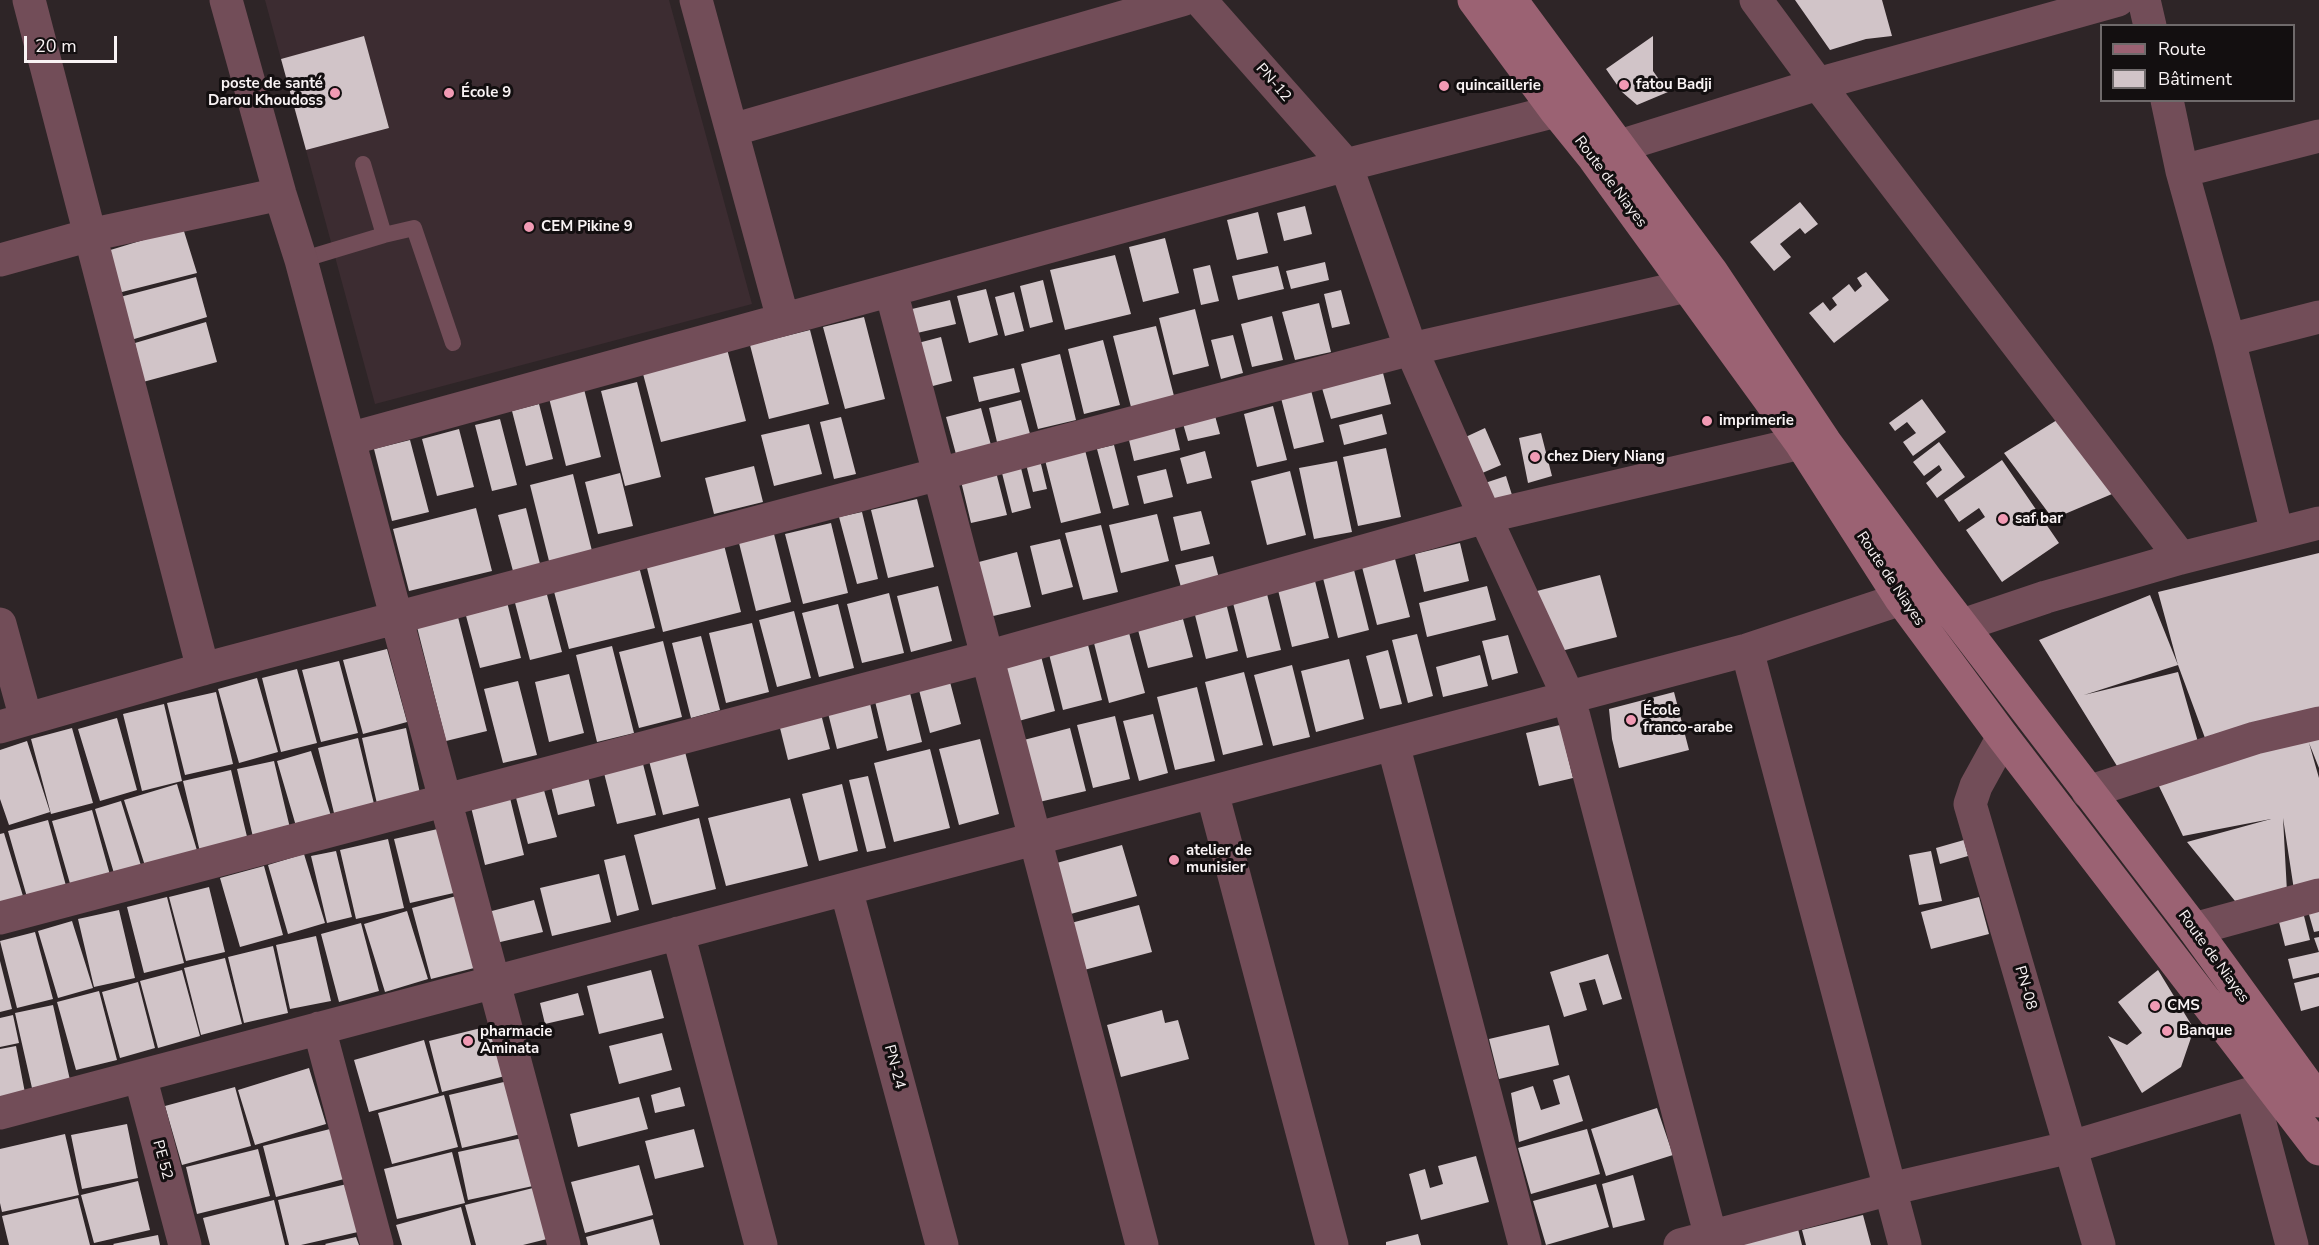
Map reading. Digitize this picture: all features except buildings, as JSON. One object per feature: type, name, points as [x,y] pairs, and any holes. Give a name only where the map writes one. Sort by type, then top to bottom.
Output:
[{"type":"main road","name":"Route de Niayes","points":[[1474,0],[1556,111],[1594,158],[1801,443],[1901,599],[2260,1088],[2319,1149]]},
{"type":"main road","name":"Route de Niayes","points":[[1511,0],[1711,271],[1825,442],[1927,580],[2314,1086]]},
{"type":"street","points":[[29,0],[203,669]]},
{"type":"street","points":[[226,0],[280,194],[301,260],[564,1245]]},
{"type":"street","points":[[696,0],[783,319]]},
{"type":"street","points":[[732,130],[1182,0]]},
{"type":"street","name":"PN-12","points":[[1200,0],[1346,165]]},
{"type":"street","points":[[1756,0],[2181,558]]},
{"type":"street","points":[[1620,146],[1818,84],[2023,12],[2118,0]]},
{"type":"street","points":[[2144,0],[2150,24]]},
{"type":"street","points":[[2167,102],[2182,171],[2229,340],[2277,533]]},
{"type":"street","points":[[349,439],[1346,165],[1556,111]]},
{"type":"street","points":[[2182,171],[2319,136]]},
{"type":"street","points":[[1346,165],[1412,349],[1485,518],[1569,698],[1712,1241]]},
{"type":"street","points":[[0,260],[90,235],[280,194]]},
{"type":"street","points":[[0,624],[13,723],[203,669],[1412,349],[1687,286]]},
{"type":"street","points":[[891,291],[1142,1245]]},
{"type":"street","points":[[2229,340],[2319,317]]},
{"type":"street","points":[[0,918],[987,657],[1485,518],[1801,443]]},
{"type":"street","points":[[1964,626],[2046,597],[2181,558],[2319,523]]},
{"type":"street","points":[[0,1113],[1748,650],[1901,599]]},
{"type":"street","points":[[1748,650],[1905,1245]]},
{"type":"street","points":[[2088,792],[2254,738],[2319,723]]},
{"type":"street","name":"PN-08","points":[[2003,737],[1976,786],[1970,804],[2099,1245]]},
{"type":"street","points":[[1393,744],[1525,1245]]},
{"type":"street","points":[[1212,792],[1332,1245]]},
{"type":"street","name":"PN-24","points":[[846,889],[942,1245]]},
{"type":"street","points":[[2194,929],[2319,895]]},
{"type":"street","points":[[678,933],[761,1245]]},
{"type":"street","points":[[319,1028],[377,1245]]},
{"type":"street","name":"PE 52","points":[[140,1076],[185,1245]]},
{"type":"street","points":[[1680,1245],[1712,1241],[1890,1190],[2071,1147],[2260,1088],[2292,1245]]},
{"type":"lane","points":[[363,164],[384,235]]},
{"type":"lane","points":[[301,260],[414,228],[453,343]]},
{"type":"shaded area","name":"CEM Pikine 9","points":[[265,0],[669,0],[752,304],[375,404],[306,150],[389,128],[364,37],[281,59]]},
{"type":"place","name":"fatou Badji","points":[[1624,85]]},
{"type":"place","name":"quincaillerie","points":[[1444,86]]},
{"type":"place","name":"poste de santé Darou Khoudoss","points":[[335,93]]},
{"type":"place","name":"École 9","points":[[449,93]]},
{"type":"place","name":"CEM Pikine 9","points":[[529,227]]},
{"type":"place","name":"imprimerie","points":[[1707,421]]},
{"type":"place","name":"chez Diery Niang","points":[[1535,457]]},
{"type":"place","name":"saf bar","points":[[2003,519]]},
{"type":"place","name":"École franco-arabe","points":[[1631,720]]},
{"type":"place","name":"atelier de munisier","points":[[1174,860]]},
{"type":"place","name":"CMS","points":[[2155,1006]]},
{"type":"place","name":"Banque","points":[[2167,1031]]},
{"type":"place","name":"pharmacie Aminata","points":[[468,1041]]}]
